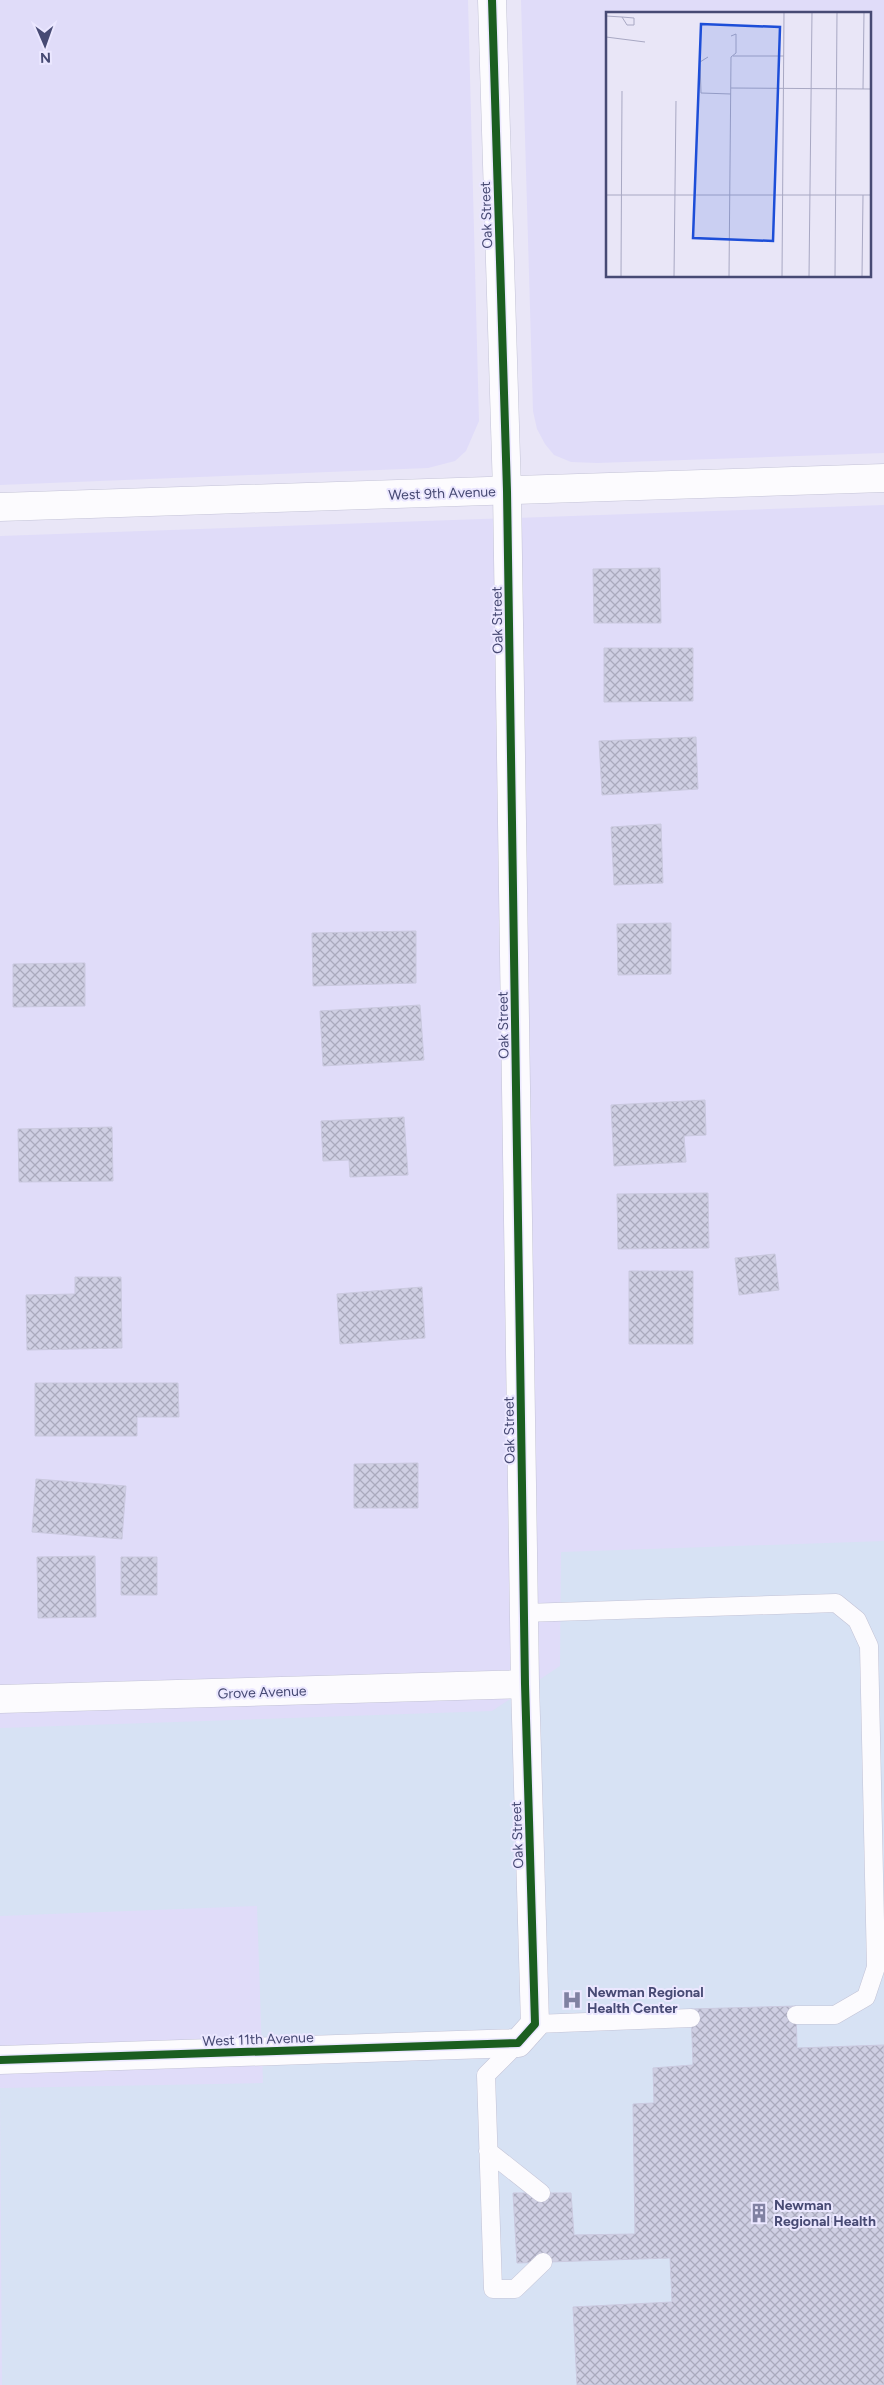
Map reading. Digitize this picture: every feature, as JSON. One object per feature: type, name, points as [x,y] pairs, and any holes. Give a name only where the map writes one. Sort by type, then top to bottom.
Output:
[{"type":"street","name":"Oak Street","points":[[492,0],[507,491],[525,1684],[526,2033]]},
{"type":"street","name":"West 9th Avenue","points":[[0,507],[884,478]]},
{"type":"street","name":"Grove Avenue","points":[[0,1699],[525,1684]]},
{"type":"street","name":"West 11th Avenue","points":[[0,2060],[526,2033]]},
{"type":"lane","points":[[524,1612],[836,1603],[857,1620],[869,1646],[876,1967],[866,1997],[835,2015],[796,2015]]},
{"type":"lane","points":[[543,2262],[515,2289],[493,2289],[486,2075],[526,2033],[692,2018]]},
{"type":"lane","points":[[488,2150],[542,2193]]},
{"type":"shaded area","points":[[0,0],[468,0],[479,421],[466,451],[455,461],[428,468],[0,485]]},
{"type":"shaded area","points":[[521,0],[884,0],[884,453],[597,463],[571,462],[554,455],[545,444],[537,429],[533,411]]},
{"type":"shaded area","points":[[884,505],[884,2385],[0,2385],[0,536]]},
{"type":"shaded area","name":"Newman Regional Health Center","points":[[884,1541],[884,2385],[2,2385],[0,2088],[263,2083],[257,1906],[0,1916],[0,1728],[492,1711],[560,1666],[561,1552]]},
{"type":"building","points":[[660,568],[661,623],[594,623],[593,569]]},
{"type":"building","points":[[604,648],[693,648],[693,701],[604,702]]},
{"type":"building","points":[[696,737],[698,789],[602,795],[599,741]]},
{"type":"building","points":[[661,824],[663,883],[614,885],[611,827]]},
{"type":"building","points":[[671,923],[671,974],[618,975],[617,924]]},
{"type":"building","points":[[416,931],[416,983],[313,986],[312,933]]},
{"type":"building","points":[[85,963],[85,1006],[13,1007],[13,964]]},
{"type":"building","points":[[420,1005],[424,1060],[323,1066],[320,1011]]},
{"type":"building","points":[[705,1100],[706,1135],[684,1136],[686,1162],[614,1166],[611,1105]]},
{"type":"building","points":[[404,1117],[408,1175],[350,1177],[349,1160],[323,1161],[321,1121]]},
{"type":"building","points":[[112,1127],[113,1181],[19,1182],[18,1129]]},
{"type":"building","points":[[708,1193],[709,1248],[618,1249],[617,1194]]},
{"type":"building","points":[[775,1254],[779,1290],[739,1295],[735,1258]]},
{"type":"building","points":[[629,1271],[693,1271],[693,1344],[629,1344]]},
{"type":"building","points":[[75,1277],[121,1277],[122,1348],[27,1350],[26,1295],[75,1294]]},
{"type":"building","points":[[422,1287],[425,1338],[340,1344],[337,1294]]},
{"type":"building","points":[[35,1383],[178,1383],[179,1417],[137,1417],[137,1436],[35,1436]]},
{"type":"building","points":[[418,1463],[418,1508],[354,1508],[354,1464]]},
{"type":"building","points":[[36,1479],[126,1486],[122,1539],[32,1532]]},
{"type":"building","points":[[95,1556],[96,1617],[38,1618],[37,1557]]},
{"type":"building","points":[[121,1557],[157,1557],[157,1595],[121,1595]]},
{"type":"building","name":"Newman Regional Health","points":[[796,2006],[797,2048],[884,2045],[884,2385],[577,2385],[573,2307],[672,2302],[670,2258],[517,2263],[513,2193],[571,2193],[574,2235],[635,2234],[633,2104],[654,2103],[653,2068],[693,2065],[691,2009]]},
{"type":"cycle path","points":[[0,2060],[518,2043],[535,2024],[525,1684],[507,491],[492,0]]},
{"type":"place","name":"Newman Regional Health Center","points":[[572,2000]]},
{"type":"place","name":"Newman Regional Health","points":[[759,2213]]}]
